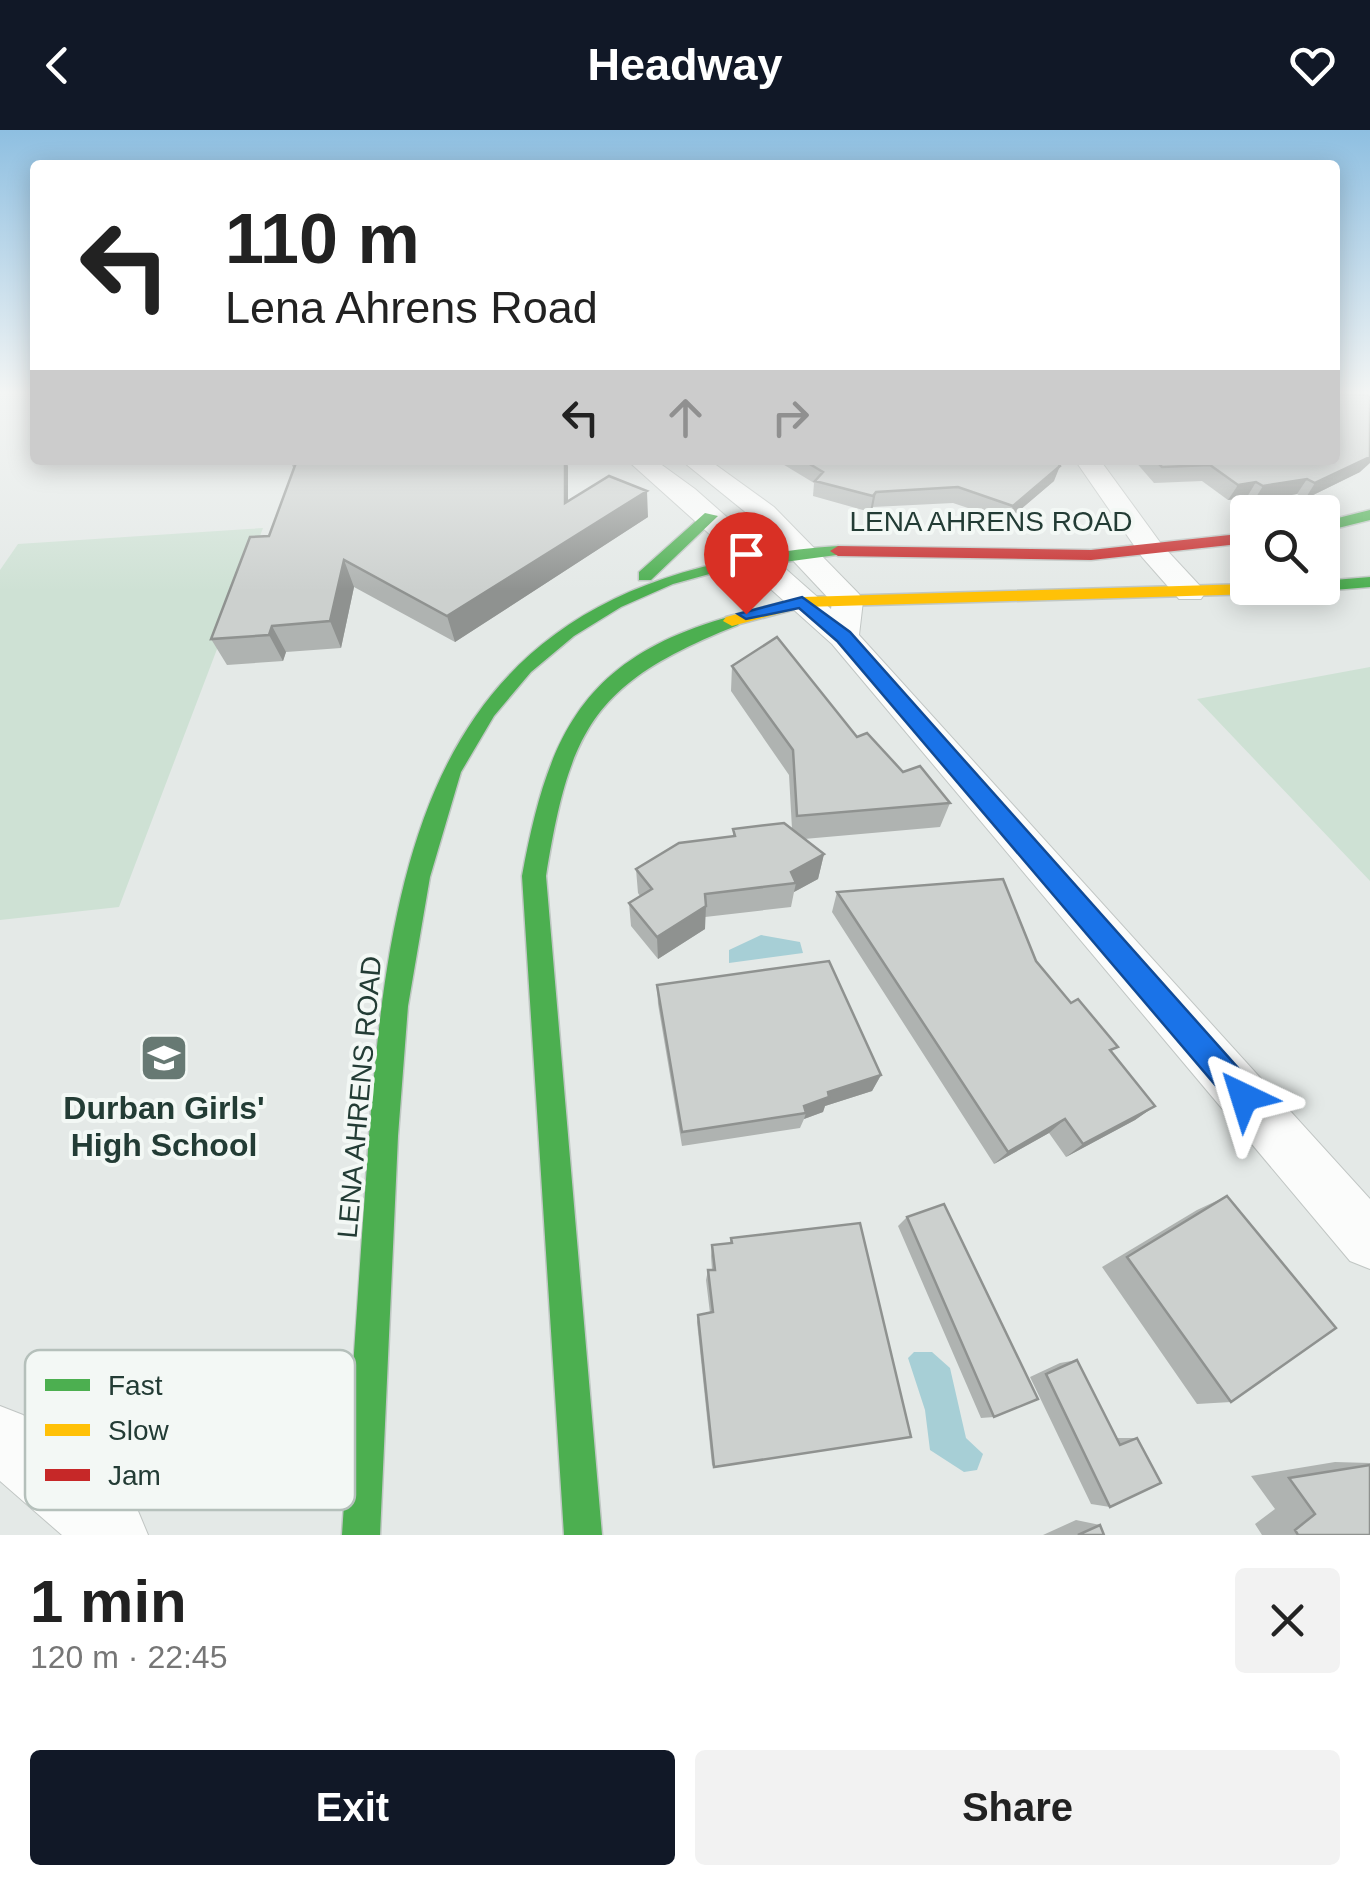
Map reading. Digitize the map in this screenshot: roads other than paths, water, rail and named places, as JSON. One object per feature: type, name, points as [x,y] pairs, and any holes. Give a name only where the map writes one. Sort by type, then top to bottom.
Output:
[{"type":"main road","points":[[1340,522],[1370,515]]},
{"type":"main road","points":[[607,606],[693,536],[710,516]]},
{"type":"main road","name":"LENA AHRENS ROAD","points":[[361,1535],[386,1092],[398,961],[421,861],[454,765],[491,705],[540,653],[607,606],[667,578],[755,557],[802,551],[1089,555],[1230,540]]},
{"type":"main road","points":[[1340,584],[1370,582]]},
{"type":"main road","points":[[846,619],[1230,590]]},
{"type":"main road","points":[[583,1535],[534,876],[545,798],[566,738],[602,694],[644,660],[702,629],[746,614],[802,602]]},
{"type":"street","points":[[645,465],[710,516],[802,602],[846,619]]},
{"type":"street","points":[[700,465],[764,513],[802,551],[846,619],[1370,1241]]},
{"type":"street","points":[[1091,465],[1152,551],[1190,592]]},
{"type":"street","points":[[0,1438],[25,1459]]},
{"type":"street","points":[[85,1510],[114,1535]]},
{"type":"water","points":[[761,935],[800,942],[803,953],[729,963],[729,950]]},
{"type":"water","points":[[914,1352],[932,1352],[950,1368],[966,1438],[983,1454],[977,1470],[964,1472],[930,1450],[925,1410],[908,1358]]},
{"type":"place","name":"Durban Girls' High School","points":[[164,1058]]}]
